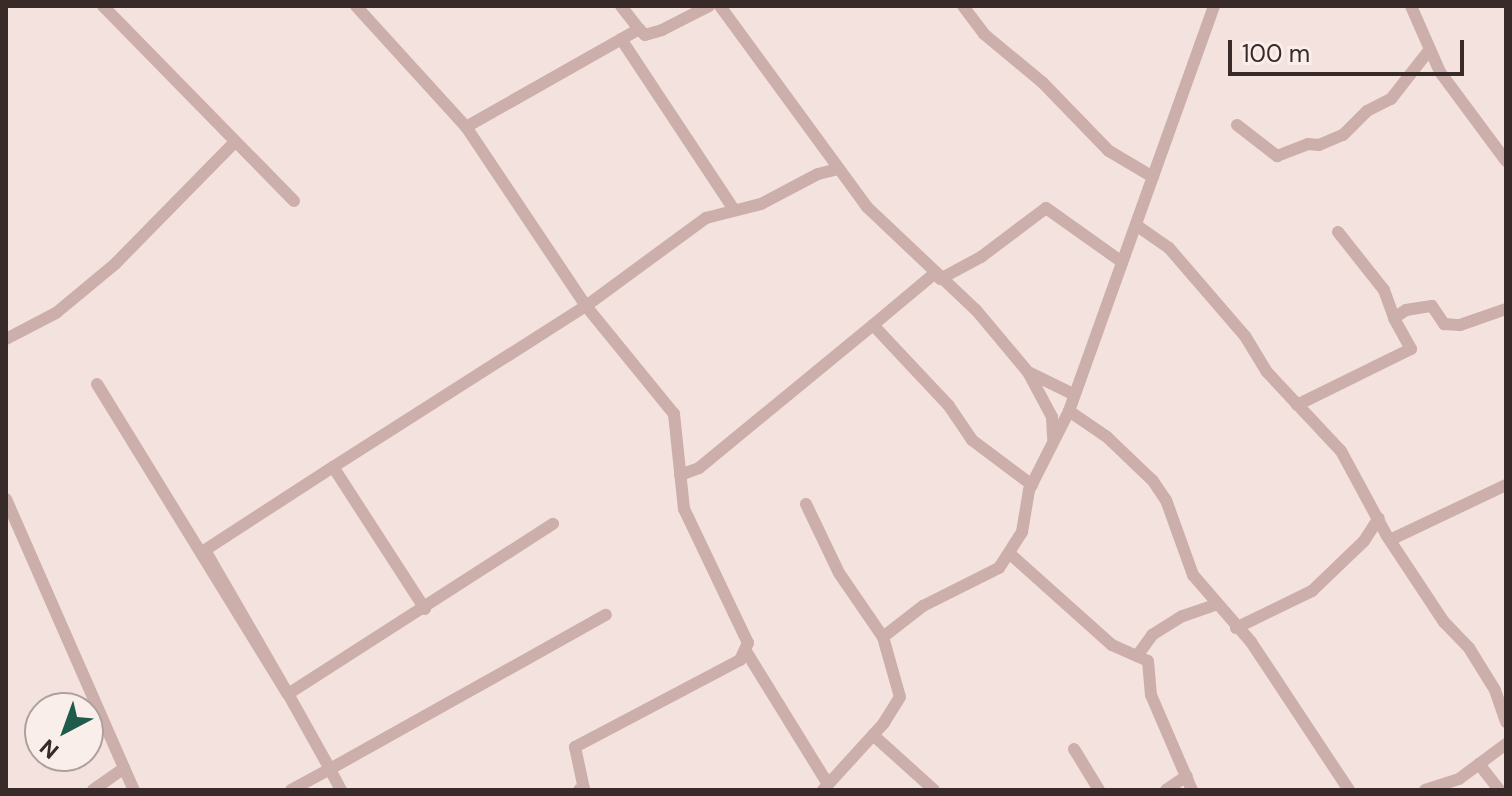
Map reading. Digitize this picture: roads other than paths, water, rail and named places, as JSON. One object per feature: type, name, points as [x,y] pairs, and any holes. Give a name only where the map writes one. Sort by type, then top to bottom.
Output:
[{"type":"street","points":[[103,6],[294,201]]},
{"type":"street","points":[[621,6],[645,35],[662,30],[709,6]]},
{"type":"street","points":[[720,6],[838,169],[887,230],[993,329],[1028,372],[1052,417],[1054,441]]},
{"type":"street","points":[[963,6],[984,34],[1043,83],[1109,151],[1153,177]]},
{"type":"street","points":[[883,637],[923,606],[999,568],[1022,532],[1032,485],[1069,411],[1214,6]]},
{"type":"street","points":[[1411,6],[1440,72],[1506,161]]},
{"type":"street","points":[[362,8],[466,127],[586,306],[674,414],[680,475],[693,533],[746,630],[747,653],[826,787],[873,735],[900,697],[883,637],[839,573],[806,504]]},
{"type":"street","points":[[466,127],[639,29]]},
{"type":"street","points":[[621,39],[733,208]]},
{"type":"street","points":[[1237,125],[1277,156],[1308,144],[1319,145],[1343,135],[1367,111],[1391,99],[1430,49]]},
{"type":"street","points":[[6,339],[56,313],[115,264],[235,142]]},
{"type":"street","points":[[341,790],[205,550],[640,272],[682,234],[733,208],[761,204],[818,174],[838,169]]},
{"type":"street","points":[[680,475],[699,468],[937,276],[981,257],[1046,208],[1122,262]]},
{"type":"street","points":[[1136,225],[1169,248],[1297,405],[1312,415],[1341,451],[1390,540],[1444,622],[1469,648],[1495,690],[1506,722]]},
{"type":"street","points":[[1297,405],[1411,349],[1394,318],[1384,290],[1338,232]]},
{"type":"street","points":[[1394,318],[1432,306],[1444,324],[1460,325],[1506,309]]},
{"type":"street","points":[[873,325],[949,406],[972,440],[1032,485]]},
{"type":"street","points":[[1028,372],[1073,394]]},
{"type":"street","points":[[97,384],[288,694]]},
{"type":"street","points":[[1069,411],[1107,437],[1153,481],[1166,500],[1193,575],[1236,628],[1349,790]]},
{"type":"street","points":[[333,467],[425,609]]},
{"type":"street","points":[[1390,540],[1506,485]]},
{"type":"street","points":[[6,499],[134,790]]},
{"type":"street","points":[[1236,628],[1312,591],[1364,541],[1379,518]]},
{"type":"street","points":[[288,694],[425,609],[553,524]]},
{"type":"street","points":[[1009,553],[1078,618],[1112,645],[1148,661],[1151,695],[1192,790]]},
{"type":"street","points":[[1137,656],[1152,635],[1183,616],[1215,605]]},
{"type":"street","points":[[291,790],[606,615]]},
{"type":"street","points":[[579,790],[584,789],[575,747],[747,653]]},
{"type":"street","points":[[873,735],[934,790]]},
{"type":"street","points":[[1425,790],[1459,779],[1506,744]]},
{"type":"street","points":[[1074,749],[1099,790]]},
{"type":"street","points":[[1479,764],[1499,790]]},
{"type":"street","points":[[93,790],[124,768]]},
{"type":"street","points":[[1166,790],[1187,776]]}]
